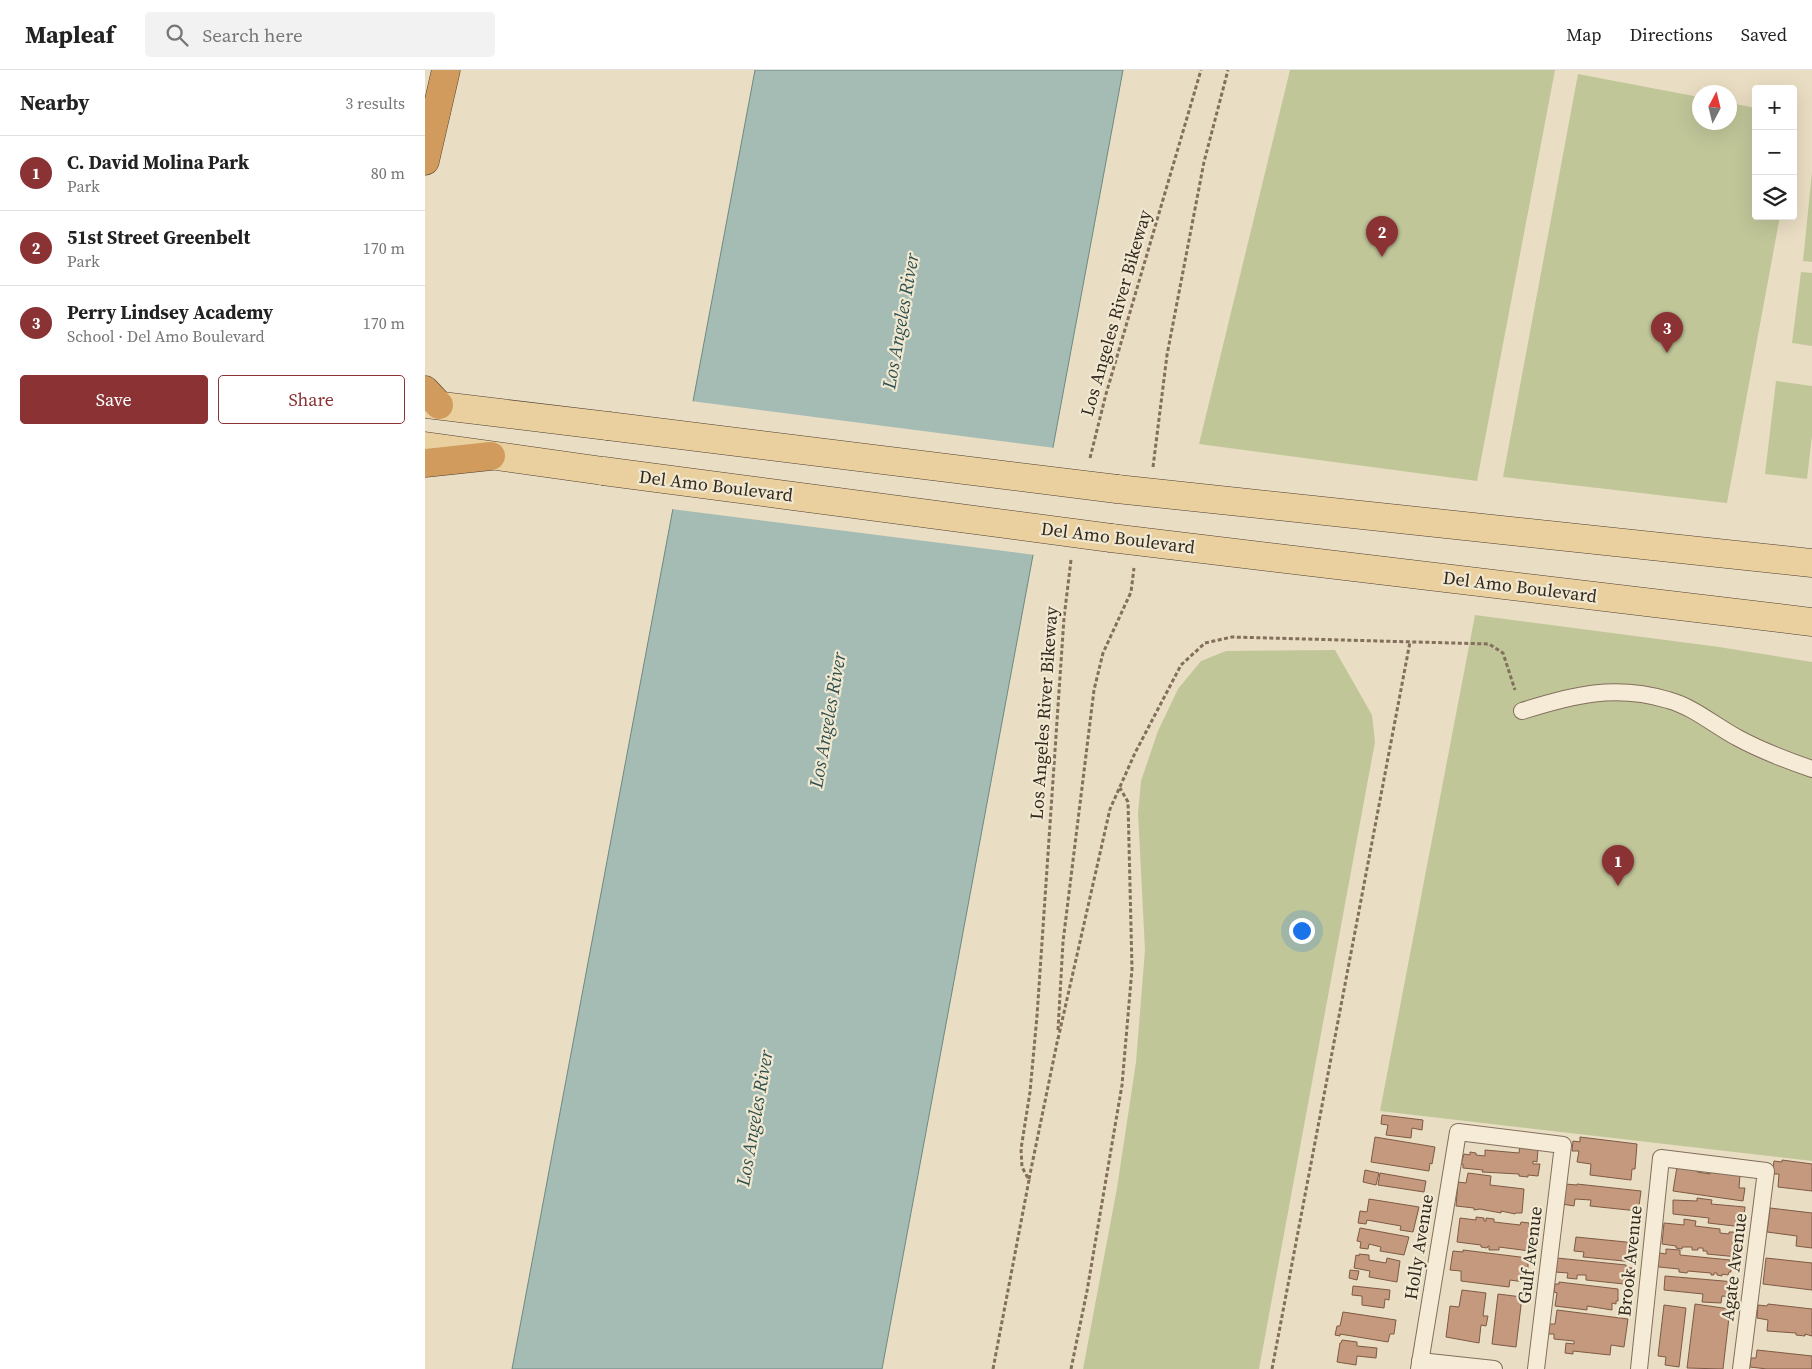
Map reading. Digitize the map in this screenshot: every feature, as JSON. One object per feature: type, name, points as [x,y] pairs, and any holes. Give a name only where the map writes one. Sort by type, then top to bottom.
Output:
[{"type":"highway","points":[[425,161],[446,70]]},
{"type":"highway","points":[[425,464],[491,456]]},
{"type":"main road","points":[[430,399],[608,426],[1149,492],[1812,563]]},
{"type":"main road","name":"Del Amo Boulevard","points":[[425,446],[1111,538],[1812,622]]},
{"type":"lane","points":[[1522,711],[1557,700],[1599,692],[1635,693],[1661,698],[1702,716],[1737,738],[1772,755],[1812,769]]},
{"type":"lane","name":"Gulf Avenue","points":[[1458,1132],[1563,1145],[1536,1369]]},
{"type":"lane","name":"Holly Avenue","points":[[1419,1365],[1458,1132]]},
{"type":"lane","name":"Agate Avenue","points":[[1661,1158],[1767,1171],[1741,1369]]},
{"type":"lane","name":"Brook Avenue","points":[[1639,1369],[1661,1158]]},
{"type":"lane","points":[[1419,1365],[1494,1369]]},
{"type":"path","name":"Los Angeles River Bikeway","points":[[1090,461],[1106,394],[1201,70]]},
{"type":"path","points":[[1149,492],[1167,355],[1204,162],[1229,70]]},
{"type":"path","points":[[1058,1039],[1063,942],[1094,690],[1103,653],[1131,592],[1138,541]]},
{"type":"path","name":"Los Angeles River Bikeway","points":[[993,1369],[1029,1180],[1022,1166],[1021,1149],[1030,1092],[1036,1026],[1064,618],[1072,554]]},
{"type":"path","points":[[1029,1180],[1109,809],[1135,752],[1181,665],[1205,643],[1232,637],[1489,644],[1503,654],[1522,711]]},
{"type":"path","points":[[1272,1369],[1410,642]]},
{"type":"path","points":[[1071,1369],[1087,1291],[1122,1085],[1133,969],[1128,802],[1120,787]]},
{"type":"green space","points":[[1290,70],[1555,70],[1477,481],[1199,444]]},
{"type":"green space","points":[[1578,74],[1692,96],[1692,130],[1737,130],[1737,104],[1752,107],[1752,220],[1779,220],[1727,503],[1503,477]]},
{"type":"green space","points":[[1812,172],[1812,262],[1803,261]]},
{"type":"green space","points":[[1801,272],[1812,273],[1812,346],[1792,343]]},
{"type":"green space","points":[[1776,381],[1812,386],[1812,436],[1807,479],[1765,474]]},
{"type":"green space","points":[[1475,615],[1719,647],[1812,662],[1812,1161],[1380,1111]]},
{"type":"green space","points":[[1335,650],[1372,715],[1375,742],[1259,1369],[1083,1369],[1117,1188],[1136,1062],[1145,950],[1138,813],[1141,781],[1158,731],[1178,689],[1201,661],[1226,651]]},
{"type":"water","name":"Los Angeles River","points":[[755,70],[1123,70],[882,1369],[512,1369]]},
{"type":"pier","points":[[691,401],[1055,448],[1035,555],[671,509]]},
{"type":"building","points":[[1382,1115],[1423,1120],[1422,1130],[1412,1128],[1411,1138],[1386,1135],[1388,1125],[1381,1124]]},
{"type":"building","points":[[1375,1137],[1435,1147],[1429,1171],[1371,1162]]},
{"type":"building","points":[[1580,1137],[1637,1144],[1635,1169],[1632,1169],[1631,1180],[1590,1175],[1591,1164],[1577,1162],[1579,1151],[1572,1151],[1573,1141],[1580,1142]]},
{"type":"building","points":[[1520,1145],[1538,1149],[1537,1162],[1533,1161],[1533,1164],[1540,1164],[1538,1176],[1528,1175],[1528,1177],[1519,1176],[1519,1174],[1482,1172],[1483,1170],[1463,1168],[1463,1164],[1461,1164],[1464,1154],[1470,1155],[1470,1152],[1485,1156],[1485,1150],[1519,1153]]},
{"type":"building","points":[[1782,1160],[1812,1164],[1812,1191],[1778,1187],[1779,1174],[1772,1174],[1774,1161],[1782,1162]]},
{"type":"building","points":[[1677,1167],[1710,1174],[1710,1172],[1740,1175],[1739,1188],[1745,1188],[1743,1201],[1673,1191]]},
{"type":"building","points":[[1365,1170],[1379,1173],[1376,1185],[1363,1182]]},
{"type":"building","points":[[1380,1173],[1426,1181],[1424,1192],[1378,1185]]},
{"type":"building","points":[[1468,1173],[1491,1176],[1490,1185],[1524,1189],[1522,1213],[1515,1214],[1501,1211],[1501,1213],[1456,1206],[1458,1182],[1466,1183]]},
{"type":"building","points":[[1565,1184],[1641,1191],[1638,1211],[1590,1206],[1591,1200],[1575,1199],[1574,1206],[1562,1204]]},
{"type":"building","points":[[1697,1198],[1712,1200],[1711,1204],[1745,1207],[1743,1227],[1708,1223],[1709,1218],[1673,1214],[1673,1200],[1697,1201]]},
{"type":"building","points":[[1369,1199],[1419,1207],[1413,1232],[1400,1230],[1401,1226],[1367,1220],[1366,1224],[1358,1223],[1360,1211],[1367,1212]]},
{"type":"building","points":[[1770,1208],[1812,1213],[1812,1248],[1796,1246],[1797,1236],[1767,1232]]},
{"type":"building","points":[[1476,1217],[1484,1218],[1484,1221],[1486,1221],[1486,1218],[1494,1219],[1494,1222],[1520,1225],[1521,1222],[1529,1223],[1529,1225],[1533,1226],[1532,1230],[1534,1229],[1533,1239],[1536,1239],[1536,1248],[1530,1251],[1499,1247],[1499,1250],[1489,1250],[1489,1246],[1487,1248],[1481,1247],[1481,1245],[1457,1242],[1460,1218],[1476,1220]]},
{"type":"building","points":[[1684,1219],[1696,1221],[1695,1226],[1720,1229],[1720,1233],[1729,1234],[1729,1232],[1736,1232],[1736,1235],[1740,1235],[1738,1257],[1707,1254],[1707,1251],[1703,1251],[1703,1248],[1692,1250],[1692,1247],[1682,1247],[1682,1249],[1662,1244],[1664,1223],[1684,1225]]},
{"type":"building","points":[[1360,1228],[1409,1237],[1404,1255],[1380,1251],[1381,1247],[1369,1244],[1368,1249],[1360,1248],[1361,1242],[1357,1241]]},
{"type":"building","points":[[1576,1237],[1636,1243],[1634,1262],[1583,1257],[1584,1252],[1574,1251]]},
{"type":"building","points":[[1666,1249],[1680,1250],[1680,1255],[1730,1260],[1731,1272],[1728,1275],[1722,1274],[1722,1276],[1717,1275],[1717,1273],[1711,1275],[1711,1273],[1688,1271],[1687,1273],[1679,1272],[1679,1269],[1659,1267],[1659,1255],[1660,1253],[1666,1254]]},
{"type":"building","points":[[1463,1250],[1528,1258],[1528,1269],[1526,1268],[1524,1282],[1510,1280],[1509,1287],[1461,1281],[1461,1271],[1450,1270],[1453,1251],[1463,1252]]},
{"type":"building","points":[[1359,1254],[1369,1255],[1369,1260],[1386,1263],[1387,1258],[1400,1261],[1397,1282],[1369,1277],[1370,1271],[1354,1268],[1356,1255],[1359,1256]]},
{"type":"building","points":[[1557,1258],[1626,1265],[1626,1267],[1632,1268],[1630,1278],[1625,1277],[1624,1284],[1586,1280],[1586,1275],[1577,1275],[1577,1279],[1567,1278],[1568,1273],[1555,1272]]},
{"type":"building","points":[[1766,1258],[1812,1263],[1812,1290],[1763,1284]]},
{"type":"building","points":[[1350,1270],[1359,1271],[1357,1280],[1349,1278]]},
{"type":"building","points":[[1665,1276],[1735,1282],[1733,1297],[1722,1296],[1721,1303],[1702,1302],[1703,1294],[1664,1290]]},
{"type":"building","points":[[1559,1282],[1618,1289],[1618,1301],[1616,1301],[1616,1304],[1612,1303],[1612,1310],[1587,1306],[1587,1310],[1555,1306],[1557,1293],[1554,1292],[1555,1284],[1559,1284]]},
{"type":"building","points":[[1353,1286],[1390,1290],[1389,1300],[1385,1299],[1384,1308],[1362,1305],[1362,1296],[1352,1295]]},
{"type":"building","points":[[1462,1290],[1486,1293],[1483,1316],[1488,1316],[1486,1326],[1481,1325],[1479,1343],[1446,1337],[1450,1306],[1459,1307]]},
{"type":"building","points":[[1498,1294],[1522,1297],[1516,1347],[1492,1344]]},
{"type":"building","points":[[1695,1304],[1730,1309],[1723,1369],[1687,1368]]},
{"type":"building","points":[[1768,1304],[1812,1309],[1812,1336],[1767,1331],[1768,1320],[1757,1318],[1758,1305],[1767,1306]]},
{"type":"building","points":[[1664,1305],[1686,1308],[1679,1367],[1665,1365],[1666,1357],[1658,1356]]},
{"type":"building","points":[[1557,1310],[1628,1319],[1624,1347],[1611,1345],[1610,1355],[1573,1351],[1573,1354],[1565,1353],[1566,1343],[1574,1344],[1574,1341],[1554,1339],[1554,1334],[1548,1334],[1549,1324],[1555,1324]]},
{"type":"building","points":[[1343,1312],[1396,1320],[1394,1334],[1390,1334],[1388,1342],[1340,1334],[1340,1336],[1335,1335],[1337,1326],[1340,1326]]},
{"type":"building","points":[[1342,1340],[1357,1342],[1357,1346],[1377,1348],[1376,1358],[1357,1356],[1356,1365],[1337,1362]]},
{"type":"building","points":[[1757,1350],[1812,1356],[1812,1369],[1750,1367],[1751,1358],[1756,1358]]},
{"type":"place","name":"51st Street Greenbelt","points":[[1382,257]]},
{"type":"place","name":"Perry Lindsey Academy","points":[[1667,353]]},
{"type":"place","name":"C. David Molina Park","points":[[1618,886]]}]
